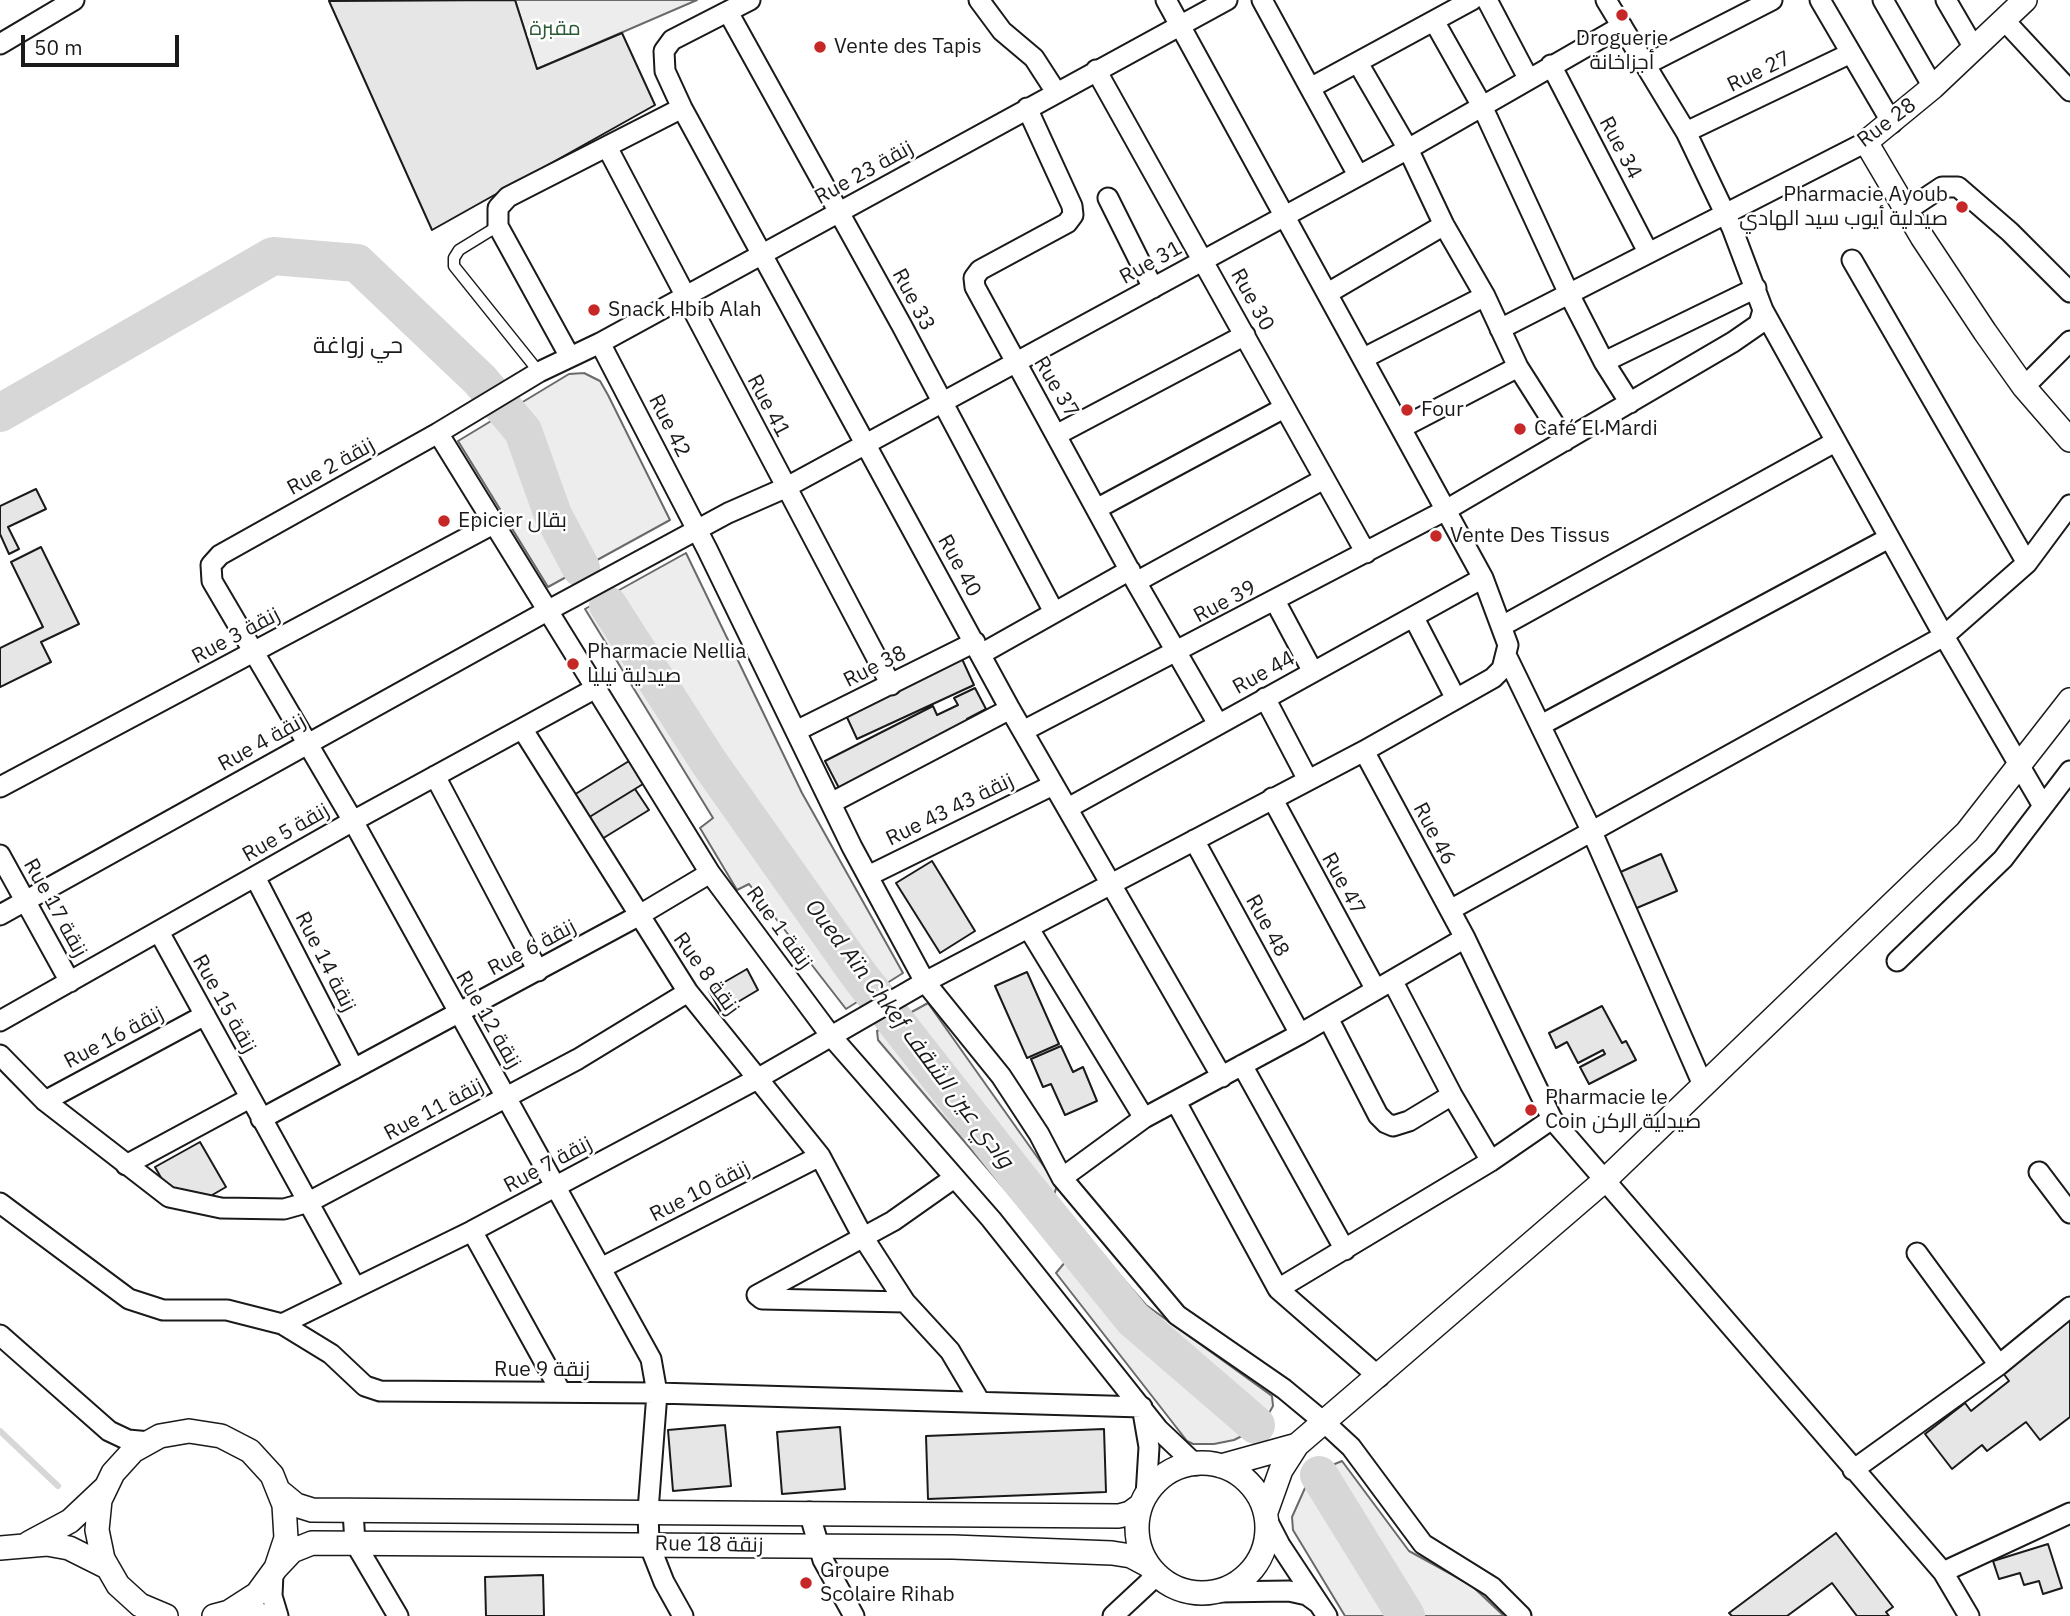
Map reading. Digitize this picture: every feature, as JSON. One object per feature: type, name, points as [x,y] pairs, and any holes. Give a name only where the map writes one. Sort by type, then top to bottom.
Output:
[{"type":"street","points":[[0,44],[74,0]]},
{"type":"street","points":[[728,12],[750,0]]},
{"type":"street","points":[[979,0],[1002,31],[1034,58],[1056,92]]},
{"type":"street","points":[[1166,0],[1483,578],[1508,645],[1507,657],[1592,832],[1703,1085]]},
{"type":"street","name":"Rue 23 زنقة","points":[[479,408],[539,372],[600,343],[1227,0]]},
{"type":"street","points":[[1262,0],[1358,175]]},
{"type":"street","points":[[1310,88],[1472,0]]},
{"type":"street","points":[[1487,0],[1528,78]]},
{"type":"street","points":[[1606,0],[1686,132],[1725,211],[1763,310],[1944,636],[2043,806]]},
{"type":"street","points":[[1647,64],[1772,0]]},
{"type":"street","points":[[1820,0],[1892,123]]},
{"type":"street","points":[[1883,0],[1933,87]]},
{"type":"street","points":[[1946,0],[1974,48]]},
{"type":"street","points":[[2013,8],[2070,91]]},
{"type":"street","name":"Rue 28","points":[[1500,329],[1725,211],[1866,142],[1933,87],[2013,8]]},
{"type":"street","name":"Rue 40","points":[[728,12],[672,40],[664,51],[665,71],[682,108],[1010,709],[1222,1077]]},
{"type":"street","name":"Rue 33","points":[[728,12],[942,401],[1054,612]]},
{"type":"street","points":[[1434,21],[1482,106],[1569,294],[1604,362],[1630,403]]},
{"type":"street","name":"Rue 31","points":[[697,530],[785,488],[942,401],[1016,364],[1284,214],[1408,149],[1622,26]]},
{"type":"street","name":"Rue 27","points":[[1686,132],[1851,53]]},
{"type":"street","points":[[1358,63],[1408,149],[1444,225],[1485,296],[1518,367],[1565,441]]},
{"type":"street","name":"Rue 34","points":[[1551,65],[1648,252]]},
{"type":"street","name":"Rue 30","points":[[1096,70],[1366,553]]},
{"type":"street","points":[[570,357],[498,226],[496,213],[508,197],[682,108]]},
{"type":"street","name":"Rue 37","points":[[1027,108],[1073,211],[1067,223],[976,273],[975,287],[1016,364],[1058,434],[1133,576],[1219,724]]},
{"type":"street","points":[[1866,142],[1906,211],[2024,387],[2070,440]]},
{"type":"street","name":"Rue 41","points":[[607,147],[891,685]]},
{"type":"street","points":[[1906,211],[1936,189],[1958,187],[2010,232],[2070,292]]},
{"type":"street","points":[[1108,198],[1153,288]]},
{"type":"street","points":[[1328,293],[1444,225]]},
{"type":"street","points":[[1852,260],[2027,563]]},
{"type":"street","points":[[1604,362],[1756,288]]},
{"type":"street","points":[[1364,358],[1485,296]]},
{"type":"street","name":"Rue 39","points":[[1023,731],[1177,653],[1446,510],[1755,327],[1761,320],[1763,310]]},
{"type":"street","points":[[1058,434],[1245,335]]},
{"type":"street","points":[[2024,387],[2070,341]]},
{"type":"street","name":"Rue 42","points":[[600,343],[697,530],[868,876],[925,982],[1001,1076],[1039,1133],[1062,1178],[1177,1315],[1284,1390],[1325,1423],[1350,1447],[1423,1544],[1492,1587],[1521,1616]]},
{"type":"street","points":[[1401,428],[1518,367]]},
{"type":"street","name":"Rue 2 زنقة","points":[[211,570],[220,555],[479,408]]},
{"type":"street","points":[[1098,508],[1284,408]]},
{"type":"street","name":"Rue 1 زنقة","points":[[438,433],[710,873],[831,1036],[991,1219],[1175,1448],[1196,1465]]},
{"type":"street","points":[[1502,626],[1835,442]]},
{"type":"street","name":"Rue 38","points":[[796,731],[1133,576],[1324,479]]},
{"type":"street","points":[[1450,910],[1944,636],[2027,563],[2070,505]]},
{"type":"street","name":"Rue 3 زنقة","points":[[0,787],[493,524]]},
{"type":"street","name":"Rue 4 زنقة","points":[[0,915],[697,530]]},
{"type":"street","points":[[1541,724],[1889,538]]},
{"type":"street","name":"Rue 12 زنقة","points":[[211,570],[212,581],[353,821],[651,1359],[657,1393],[648,1511]]},
{"type":"street","name":"Rue 44","points":[[1068,808],[1483,578]]},
{"type":"street","points":[[1275,601],[1313,672]]},
{"type":"street","points":[[1414,618],[1456,699]]},
{"type":"street","name":"Rue 7 زنقة","points":[[282,1324],[472,1231],[757,1079],[925,982],[1364,751],[1493,678],[1507,657]]},
{"type":"street","name":"Rue 5 زنقة","points":[[0,1021],[353,821],[596,688]]},
{"type":"street","points":[[1265,698],[1308,780]]},
{"type":"street","points":[[1218,1592],[1243,1578],[1261,1557],[1267,1539],[1267,1516],[1281,1469],[1297,1445],[1380,1377],[1605,1180],[1967,832],[2070,700]]},
{"type":"street","points":[[831,803],[1010,709]]},
{"type":"street","name":"Rue 8 زنقة","points":[[523,730],[688,992],[820,1156],[863,1237],[905,1302],[950,1351],[979,1400]]},
{"type":"street","name":"Rue 46","points":[[1364,751],[1465,938],[1552,1119],[1943,1572],[1969,1616]]},
{"type":"street","points":[[1897,961],[2003,859],[2070,771]]},
{"type":"street","points":[[435,776],[538,971]]},
{"type":"street","name":"Rue 43 زنقة 43","points":[[868,876],[1053,785]]},
{"type":"street","name":"Rue 47","points":[[1272,799],[1491,1161]]},
{"type":"street","name":"Rue 48","points":[[1194,840],[1300,1034]]},
{"type":"street","name":"Rue 17 زنقة","points":[[0,855],[70,982]]},
{"type":"street","name":"Rue 6 زنقة","points":[[261,1119],[538,971],[710,873]]},
{"type":"street","name":"Rue 14 زنقة","points":[[255,877],[354,1069]]},
{"type":"street","points":[[1029,929],[1144,1118]]},
{"type":"street","name":"Rue 15 زنقة","points":[[159,932],[355,1287]]},
{"type":"street","points":[[1062,1178],[1144,1118],[1300,1034],[1465,938]]},
{"type":"street","name":"Rue 11 زنقة","points":[[309,1202],[632,1029],[688,992]]},
{"type":"street","name":"Rue 16 زنقة","points":[[45,1101],[205,1016]]},
{"type":"street","points":[[1328,1018],[1378,1115],[1385,1123],[1393,1126],[1409,1121],[1452,1095]]},
{"type":"street","points":[[0,1055],[45,1101],[158,1191],[190,1204],[266,1211],[309,1202]]},
{"type":"street","points":[[1242,1065],[1345,1250]]},
{"type":"street","points":[[126,1164],[250,1098]]},
{"type":"street","points":[[1176,1101],[1279,1289],[1380,1377]]},
{"type":"street","points":[[1279,1289],[1491,1161],[1552,1119]]},
{"type":"street","name":"Rue 10 زنقة","points":[[601,1268],[820,1156]]},
{"type":"street","points":[[2039,1172],[2070,1213]]},
{"type":"street","points":[[905,1302],[757,1297],[917,1206],[954,1178]]},
{"type":"street","name":"Rue 9 زنقة","points":[[0,1203],[129,1299],[163,1310],[227,1310],[282,1324],[331,1354],[372,1389],[979,1400],[1142,1407]]},
{"type":"street","points":[[472,1231],[561,1392]]},
{"type":"street","points":[[1917,1253],[1999,1365]]},
{"type":"street","points":[[1853,1470],[1999,1365],[2070,1307]]},
{"type":"street","points":[[0,1335],[109,1431],[128,1440],[150,1442]]},
{"type":"street","points":[[1142,1407],[1149,1447],[1144,1500],[1137,1525],[1139,1546],[1153,1570],[1175,1588],[1196,1593],[1289,1591],[1307,1595],[1323,1610]]},
{"type":"street","points":[[109,1431],[115,1452],[110,1480],[100,1500],[97,1530],[107,1567],[118,1585],[140,1605],[166,1616]]},
{"type":"street","points":[[26,1544],[70,1521],[110,1480],[133,1451],[160,1436],[189,1431],[221,1436],[250,1451],[272,1475],[285,1505],[286,1538],[274,1571],[272,1596],[278,1616]]},
{"type":"street","points":[[1144,1500],[1169,1472],[1185,1466],[1221,1466],[1297,1445]]},
{"type":"street","points":[[1221,1466],[1250,1483],[1280,1545],[1323,1610]]},
{"type":"street","name":"Rue 18 زنقة","points":[[279,1491],[296,1504],[312,1510],[353,1511],[1118,1516],[1130,1513],[1144,1500]]},
{"type":"street","points":[[353,1511],[355,1543],[398,1616]]},
{"type":"street","points":[[648,1511],[649,1544],[664,1583],[683,1616]]},
{"type":"street","points":[[809,1512],[817,1546],[854,1616]]},
{"type":"street","points":[[1943,1572],[2070,1513]]},
{"type":"street","name":"Rue 18 زنقة","points":[[221,1614],[257,1594],[292,1551],[312,1543],[817,1546],[1112,1553],[1131,1556],[1153,1570]]},
{"type":"street","points":[[0,1548],[26,1544],[69,1548],[107,1567]]},
{"type":"street","points":[[1114,1616],[1153,1570]]},
{"type":"street","points":[[221,1614],[257,1612],[270,1616]]},
{"type":"lane","points":[[498,226],[460,250],[454,258],[454,267],[539,372]]},
{"type":"green space","name":"مقبرة","points":[[515,0],[697,0],[537,69]]},
{"type":"green space","points":[[584,373],[600,381],[670,520],[548,587],[458,441],[569,374]]},
{"type":"green space","points":[[686,553],[802,793],[903,973],[846,1009],[749,884],[737,890],[700,828],[713,818],[585,609]]},
{"type":"green space","points":[[928,1003],[1057,1185],[1053,1199],[1146,1305],[1272,1396],[1273,1406],[1268,1415],[1250,1432],[1234,1440],[1214,1444],[1193,1444],[1187,1441],[1056,1273],[1066,1261],[878,1040],[877,1031]]},
{"type":"green space","points":[[1342,1461],[1409,1551],[1471,1585],[1504,1616],[1345,1616],[1293,1530],[1292,1517],[1305,1488],[1330,1466]]},
{"type":"building","points":[[515,0],[537,69],[622,33],[655,105],[432,230],[329,1]]},
{"type":"building","points":[[36,489],[46,509],[8,527],[19,549],[9,554],[0,534],[0,506]]},
{"type":"building","points":[[41,547],[79,624],[41,642],[51,662],[0,687],[0,648],[43,627],[11,562]]},
{"type":"building","points":[[962,659],[974,685],[857,739],[845,713]]},
{"type":"building","points":[[975,688],[986,709],[967,719],[969,723],[839,788],[825,761],[933,706],[937,715],[958,705],[954,698]]},
{"type":"building","points":[[629,761],[643,784],[583,821],[569,798]]},
{"type":"building","points":[[635,789],[649,810],[597,842],[583,821]]},
{"type":"building","points":[[1661,854],[1677,891],[1632,910],[1616,874]]},
{"type":"building","points":[[932,861],[975,931],[940,953],[896,883]]},
{"type":"building","points":[[747,969],[758,990],[721,1012],[709,991]]},
{"type":"building","points":[[1027,972],[1059,1044],[1027,1058],[995,986]]},
{"type":"building","points":[[1602,1006],[1622,1043],[1626,1041],[1636,1060],[1589,1084],[1580,1067],[1605,1054],[1603,1050],[1578,1063],[1567,1042],[1556,1048],[1549,1033]]},
{"type":"building","points":[[1061,1046],[1073,1072],[1083,1067],[1097,1101],[1065,1115],[1051,1084],[1043,1087],[1031,1059]]},
{"type":"building","points":[[200,1142],[226,1187],[207,1198],[169,1192],[155,1167]]},
{"type":"building","points":[[2070,1314],[2070,1417],[2040,1440],[2026,1422],[1987,1451],[1982,1445],[1952,1469],[1925,1434],[1965,1403],[1971,1411],[2009,1381],[2000,1369]]},
{"type":"building","points":[[725,1425],[731,1486],[673,1491],[668,1430]]},
{"type":"building","points":[[840,1427],[845,1489],[782,1494],[777,1432]]},
{"type":"building","points":[[1104,1429],[1106,1492],[928,1499],[926,1436]]},
{"type":"building","points":[[1836,1533],[1893,1607],[1886,1612],[1889,1616],[1857,1616],[1832,1583],[1787,1616],[1732,1616],[1729,1613]]},
{"type":"building","points":[[2048,1544],[2062,1588],[2043,1594],[2039,1581],[2024,1585],[2020,1573],[1999,1579],[1993,1561]]},
{"type":"building","points":[[543,1575],[544,1616],[486,1616],[485,1577]]},
{"type":"waterway","name":"Oued Aïn Chkef وادي عين الشقف","points":[[0,413],[273,256],[357,263],[480,380],[523,431],[553,515],[581,568]]},
{"type":"waterway","name":"Oued Aïn Chkef وادي عين الشقف","points":[[608,605],[708,761],[859,975],[1021,1181],[1133,1319],[1256,1425]]},
{"type":"waterway","points":[[0,1431],[58,1486]]},
{"type":"waterway","name":"Oued Aïn Chkef وادي عين الشقف","points":[[1319,1475],[1406,1616]]},
{"type":"place","name":"Droguerie أجزاخانة","points":[[1622,15]]},
{"type":"place","name":"Vente des Tapis","points":[[820,47]]},
{"type":"place","name":"Pharmacie Ayoub صيدلية أيوب سيد الهادي","points":[[1962,207]]},
{"type":"place","name":"Snack Hbib Alah","points":[[594,310]]},
{"type":"place","name":"Four","points":[[1407,410]]},
{"type":"place","name":"Café El Mardi","points":[[1520,429]]},
{"type":"place","name":"Epicier بقال","points":[[444,521]]},
{"type":"place","name":"Vente Des Tissus","points":[[1436,536]]},
{"type":"place","name":"Pharmacie Nellia صيدلية نيليا","points":[[573,664]]},
{"type":"place","name":"Pharmacie le Coin صيدلية الركن","points":[[1531,1110]]},
{"type":"place","name":"Groupe Scolaire Rihab","points":[[806,1583]]},
{"type":"district","name":"حي زواغة","points":[[358,346]]}]
